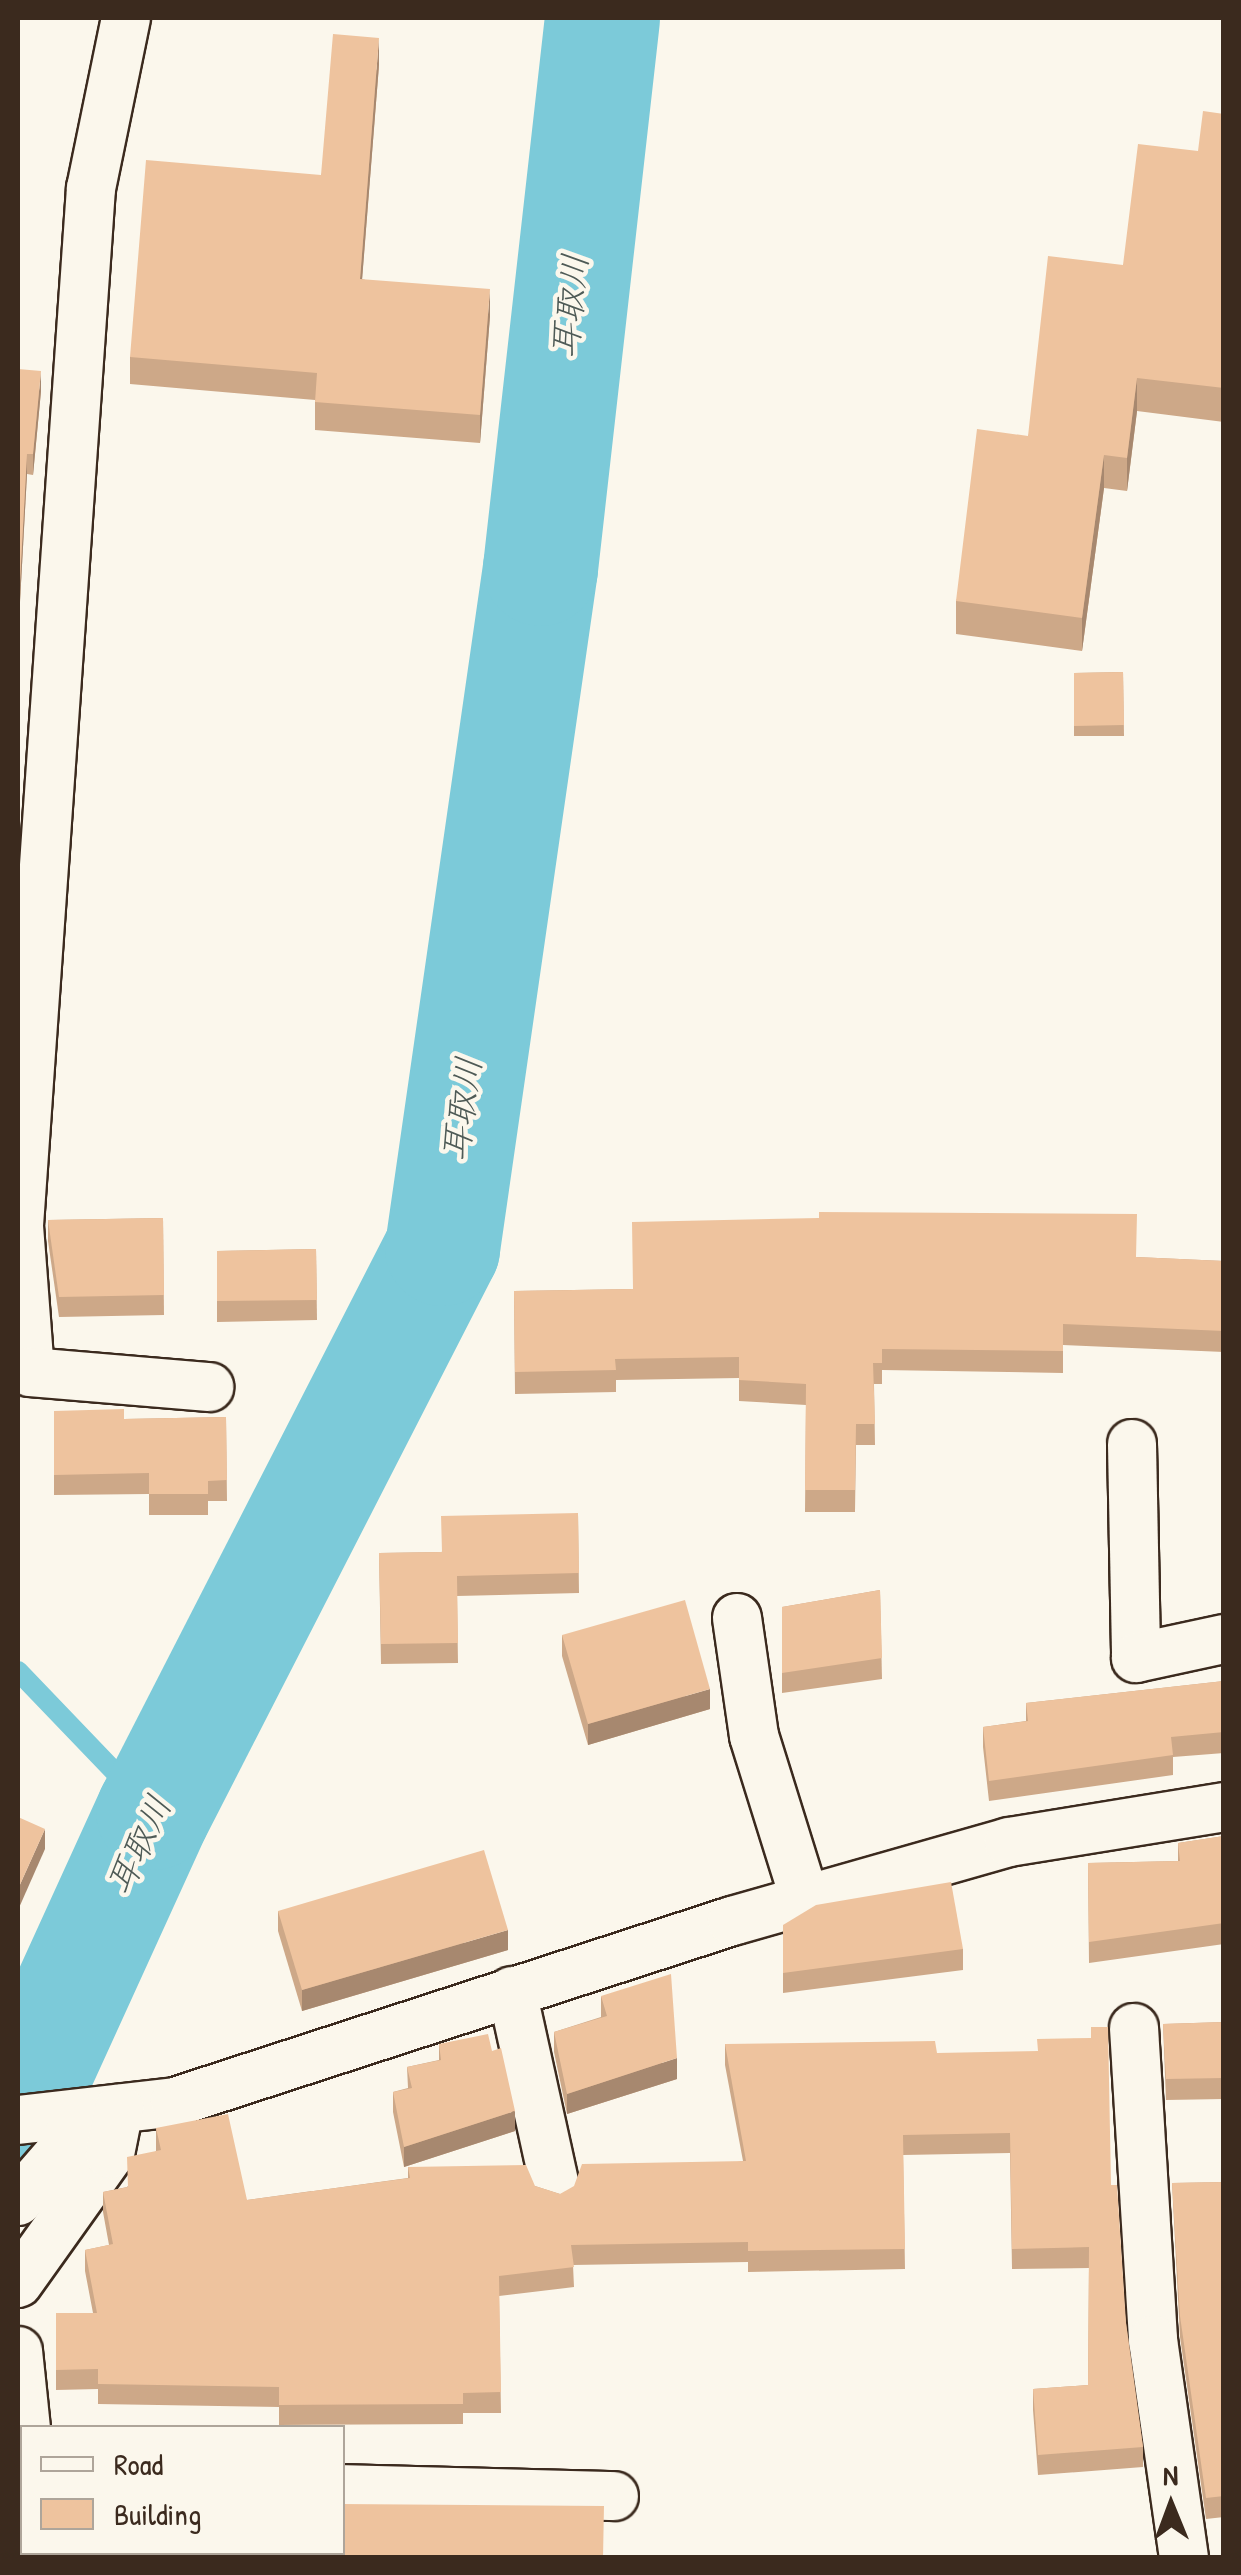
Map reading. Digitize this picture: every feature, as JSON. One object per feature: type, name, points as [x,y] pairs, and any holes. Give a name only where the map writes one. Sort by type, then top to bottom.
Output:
[{"type":"street","points":[[126,18],[91,188],[28,964],[19,1226],[30,1372],[209,1387]]},
{"type":"street","points":[[1132,1444],[1136,1658],[1224,1640]]},
{"type":"street","points":[[737,1618],[754,1736],[805,1900]]},
{"type":"street","points":[[67,2116],[175,2102],[805,1900],[1009,1842],[1224,1807]]},
{"type":"street","points":[[512,1992],[555,2186]]},
{"type":"street","points":[[1134,2028],[1154,2340],[1184,2558]]},
{"type":"street","points":[[18,2201],[63,2149],[67,2116]]},
{"type":"street","points":[[18,2283],[110,2154],[67,2116]]},
{"type":"street","points":[[18,2352],[26,2425]]},
{"type":"street","points":[[345,2489],[614,2496]]},
{"type":"building","points":[[333,34],[379,38],[360,279],[490,289],[480,415],[315,402],[317,373],[130,357],[146,160],[321,175]]},
{"type":"building","points":[[1203,111],[1224,114],[1224,388],[1137,378],[1127,458],[1104,455],[1082,618],[956,601],[977,429],[1028,436],[1048,256],[1123,265],[1138,144],[1198,151]]},
{"type":"building","points":[[18,369],[41,371],[33,454],[27,454],[18,617]]},
{"type":"building","points":[[1123,672],[1124,725],[1074,726],[1074,673]]},
{"type":"building","points":[[819,1212],[1137,1214],[1136,1257],[1224,1261],[1224,1331],[1063,1324],[1063,1351],[882,1349],[882,1363],[873,1363],[875,1424],[856,1424],[855,1490],[805,1490],[806,1384],[739,1380],[739,1357],[615,1359],[616,1370],[515,1372],[514,1291],[633,1289],[632,1222],[819,1218]]},
{"type":"building","points":[[163,1218],[164,1295],[59,1297],[48,1220]]},
{"type":"building","points":[[316,1249],[317,1300],[217,1301],[217,1251]]},
{"type":"building","points":[[124,1409],[124,1419],[226,1417],[227,1480],[208,1481],[208,1494],[149,1494],[149,1473],[54,1475],[54,1411]]},
{"type":"building","points":[[578,1513],[579,1573],[457,1576],[458,1643],[381,1644],[379,1553],[442,1552],[441,1516]]},
{"type":"building","points":[[880,1590],[882,1658],[782,1673],[782,1607]]},
{"type":"building","points":[[685,1600],[710,1689],[588,1724],[562,1635]]},
{"type":"building","points":[[1224,1681],[1224,1732],[1171,1737],[1173,1755],[989,1781],[983,1727],[1028,1721],[1026,1703]]},
{"type":"building","points":[[18,1817],[45,1829],[18,1889]]},
{"type":"building","points":[[1224,1836],[1224,1923],[1089,1942],[1088,1863],[1180,1861],[1178,1843]]},
{"type":"building","points":[[484,1850],[508,1930],[302,1990],[278,1911]]},
{"type":"building","points":[[951,1882],[963,1949],[783,1973],[783,1925],[816,1905]]},
{"type":"building","points":[[671,1974],[677,2058],[567,2094],[554,2032],[607,2016],[601,1996]]},
{"type":"building","points":[[1224,2022],[1224,2078],[1166,2079],[1163,2024]]},
{"type":"building","points":[[1091,2027],[1108,2027],[1111,2185],[1117,2185],[1126,2323],[1143,2447],[1038,2455],[1033,2389],[1088,2385],[1089,2247],[1012,2249],[1010,2133],[903,2135],[905,2249],[748,2251],[748,2242],[571,2245],[574,2267],[499,2276],[501,2392],[463,2393],[463,2404],[279,2405],[279,2387],[98,2384],[98,2369],[56,2370],[56,2313],[97,2313],[85,2250],[113,2244],[103,2192],[128,2187],[127,2157],[161,2150],[156,2128],[228,2114],[247,2200],[410,2178],[408,2167],[526,2165],[535,2186],[560,2194],[574,2186],[582,2164],[746,2161],[725,2044],[935,2041],[937,2053],[1038,2051],[1037,2039],[1091,2038]]},
{"type":"building","points":[[488,2034],[492,2051],[501,2048],[515,2111],[404,2147],[393,2092],[412,2088],[407,2067],[441,2060],[439,2044]]},
{"type":"building","points":[[1224,2182],[1224,2496],[1206,2498],[1180,2316],[1172,2183]]},
{"type":"building","points":[[345,2504],[604,2506],[603,2558],[330,2558],[345,2555]]},
{"type":"building","points":[[18,2529],[20,2555],[222,2555],[222,2558],[18,2558]]},
{"type":"waterway","name":"耳取川","points":[[18,2108],[153,1812],[442,1248],[540,568],[602,18]]},
{"type":"waterway","points":[[18,1671],[153,1812]]}]
